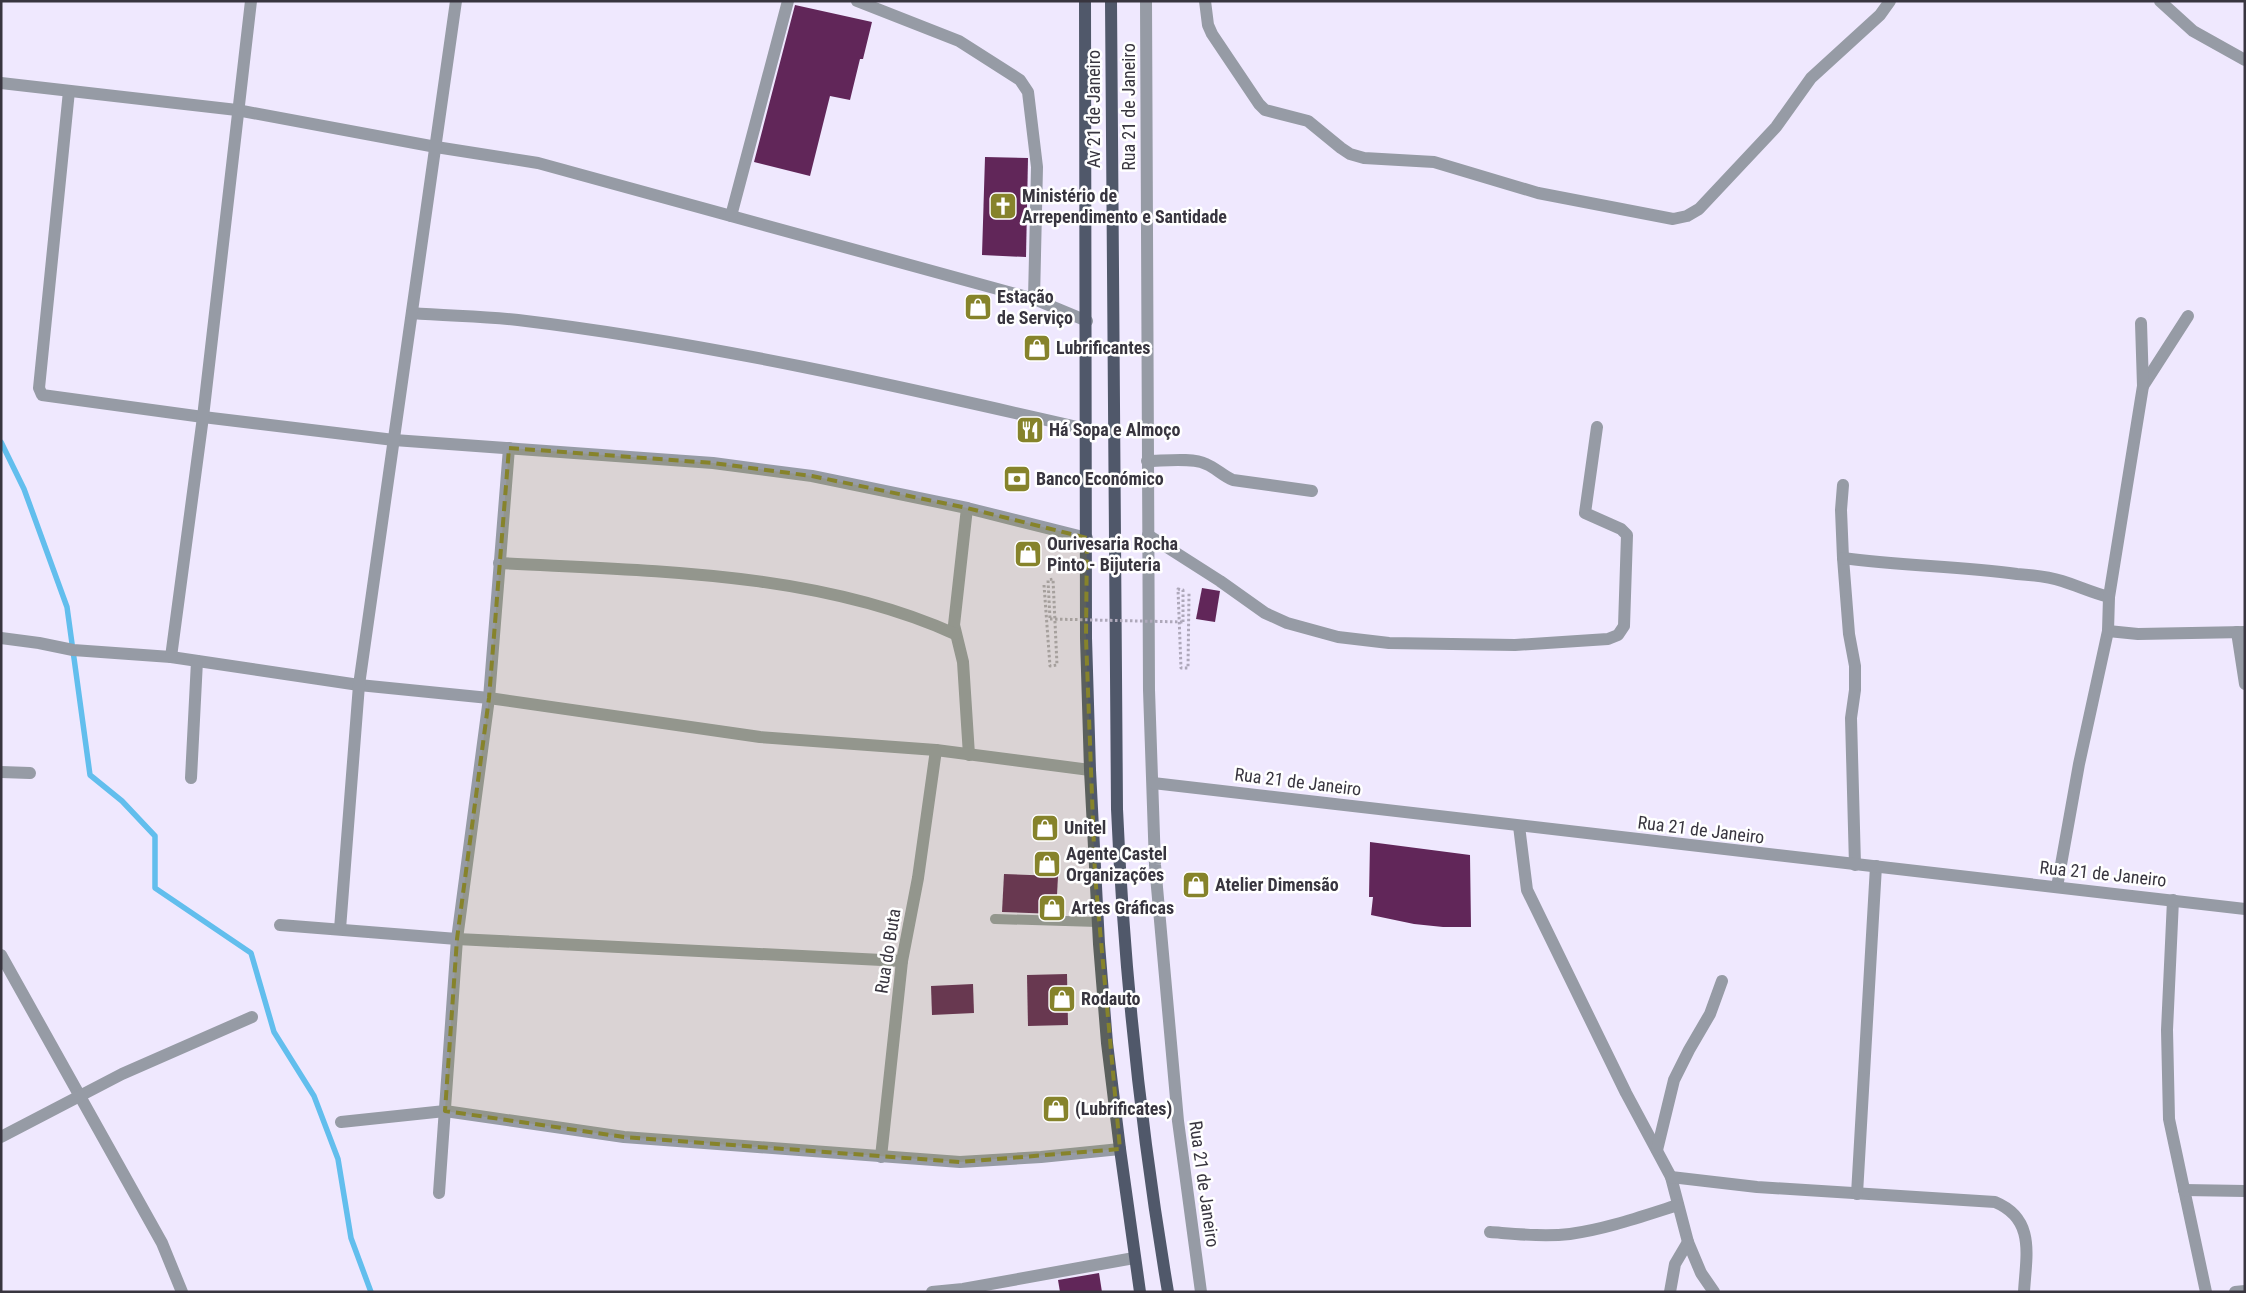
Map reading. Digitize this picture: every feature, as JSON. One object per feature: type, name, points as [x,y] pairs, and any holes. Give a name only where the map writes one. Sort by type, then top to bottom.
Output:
[{"type":"main road","points":[[1085,1],[1086,638],[1090,770],[1107,1043],[1140,1292]]},
{"type":"main road","name":"Av 21 de Janeiro","points":[[1111,1],[1117,809],[1120,869],[1140,1096],[1168,1292]]},
{"type":"street","points":[[171,658],[203,418],[251,1]]},
{"type":"street","points":[[340,929],[359,685],[456,1]]},
{"type":"street","points":[[732,216],[788,1]]},
{"type":"street","points":[[857,1],[959,41],[1020,80],[1026,86],[1037,167],[1034,299]]},
{"type":"street","name":"Rua 21 de Janeiro","points":[[1146,1],[1149,690],[1155,865],[1178,1121],[1201,1292]]},
{"type":"street","points":[[1205,1],[1208,25],[1212,34],[1259,104],[1265,110],[1308,120],[1350,154],[1364,158],[1434,162],[1538,193],[1673,219],[1687,216],[1699,209],[1776,126],[1811,78],[1880,15],[1890,1]]},
{"type":"street","points":[[2160,1],[2193,31],[2245,60]]},
{"type":"street","points":[[1,83],[237,110],[436,147],[538,163],[1034,299],[1087,321]]},
{"type":"street","points":[[68,91],[39,388],[42,394],[48,397],[203,418],[394,440],[712,463],[812,476],[967,508],[1087,538]]},
{"type":"street","points":[[412,313],[516,320],[735,353],[833,372],[1086,429]]},
{"type":"street","points":[[2143,386],[2158,367],[2188,316]]},
{"type":"street","points":[[2057,887],[2079,764],[2108,631],[2109,597],[2143,386],[2141,323]]},
{"type":"street","points":[[1148,535],[1220,581],[1264,613],[1287,623],[1338,637],[1389,643],[1515,645],[1608,639],[1618,635],[1624,626],[1627,535],[1621,529],[1585,514],[1597,427]]},
{"type":"street","points":[[439,1193],[457,939],[489,698],[509,448]]},
{"type":"street","points":[[1147,461],[1198,461],[1208,464],[1225,477],[1233,480],[1312,491]]},
{"type":"street","points":[[1843,484],[1841,510],[1843,558],[1849,634],[1855,666],[1855,690],[1851,718],[1855,865]]},
{"type":"street","points":[[967,508],[955,614],[955,634],[963,662],[969,755]]},
{"type":"street","points":[[1843,558],[2018,574],[2062,581],[2109,597]]},
{"type":"street","points":[[499,563],[692,575],[779,585],[842,596],[886,608],[955,634]]},
{"type":"street","points":[[2108,631],[2138,634],[2241,632],[2245,684]]},
{"type":"street","points":[[1,638],[73,650],[171,658],[359,685],[489,698],[760,737],[936,750],[1090,770]]},
{"type":"street","points":[[191,778],[197,661]]},
{"type":"street","name":"Rua do Buta","points":[[881,1157],[902,961],[918,878],[936,750]]},
{"type":"street","points":[[1,772],[30,773]]},
{"type":"street","name":"Rua 21 de Janeiro","points":[[1153,783],[2245,909]]},
{"type":"street","points":[[1519,826],[1524,881],[1532,901],[1626,1094],[1671,1177],[1688,1242],[1701,1273],[1714,1292]]},
{"type":"street","points":[[1858,1194],[1876,866]]},
{"type":"street","points":[[2173,900],[2167,1030],[2169,1119],[2206,1292]]},
{"type":"street","points":[[280,925],[457,939],[902,961]]},
{"type":"street","points":[[1,955],[162,1243],[182,1292]]},
{"type":"street","points":[[1657,1150],[1674,1080],[1710,1014],[1722,981]]},
{"type":"street","points":[[1,1137],[122,1074],[252,1017]]},
{"type":"street","points":[[340,1122],[446,1111],[624,1137],[960,1162],[1041,1157],[1120,1149]]},
{"type":"street","points":[[1671,1177],[1757,1187],[1995,1202],[2004,1206],[2021,1221],[2025,1231],[2024,1292]]},
{"type":"street","points":[[2184,1190],[2245,1191]]},
{"type":"street","points":[[1490,1232],[1571,1234],[1604,1227],[1678,1205]]},
{"type":"street","points":[[1670,1292],[1675,1264],[1688,1242]]},
{"type":"street","points":[[932,1292],[963,1289],[1134,1258]]},
{"type":"street","points":[[2235,1292],[2245,1291]]},
{"type":"lane","points":[[995,919],[1098,922]]},
{"type":"path","points":[[1044,585],[1050,666],[1057,664],[1054,579],[1048,580],[1050,619],[1183,622],[1183,590],[1178,589],[1181,668],[1188,668],[1189,593]]},
{"type":"highlighted area","points":[[509,448],[713,463],[812,476],[967,508],[1087,538],[1086,638],[1095,875],[1120,1149],[960,1162],[624,1137],[445,1111],[457,939],[489,698]]},
{"type":"building","points":[[795,5],[872,22],[863,59],[860,59],[850,100],[830,96],[810,176],[754,162]]},
{"type":"building","points":[[985,157],[1028,158],[1026,257],[982,255]]},
{"type":"building","points":[[1202,588],[1220,591],[1215,622],[1196,619]]},
{"type":"building","points":[[1370,842],[1470,855],[1471,927],[1414,924],[1371,915],[1373,897],[1369,897]]},
{"type":"building","points":[[1004,874],[1058,876],[1056,914],[1002,912]]},
{"type":"building","points":[[1067,974],[1068,1025],[1028,1026],[1027,975]]},
{"type":"building","points":[[973,984],[974,1013],[932,1015],[931,986]]},
{"type":"building","points":[[1099,1273],[1102,1292],[1060,1292],[1058,1280]]},
{"type":"waterway","points":[[1,442],[24,489],[67,607],[90,775],[122,801],[155,836],[155,888],[251,953],[274,1032],[314,1096],[338,1159],[351,1238],[371,1292]]},
{"type":"place","name":"Ministério de Arrependimento e Santidade","points":[[1003,206]]},
{"type":"place","name":"Estação de Serviço","points":[[978,307]]},
{"type":"place","name":"Lubrificantes","points":[[1037,348]]},
{"type":"place","name":"Há Sopa e Almoço","points":[[1030,430]]},
{"type":"place","name":"Banco Económico","points":[[1017,479]]},
{"type":"place","name":"Ourivesaria Rocha Pinto - Bijuteria","points":[[1028,554]]},
{"type":"place","name":"Unitel","points":[[1045,828]]},
{"type":"place","name":"Agente Castel Organizações","points":[[1047,864]]},
{"type":"place","name":"Atelier Dimensão","points":[[1196,885]]},
{"type":"place","name":"Artes Gráficas","points":[[1052,908]]},
{"type":"place","name":"Rodauto","points":[[1062,999]]},
{"type":"place","name":"(Lubrificates)","points":[[1056,1109]]}]
